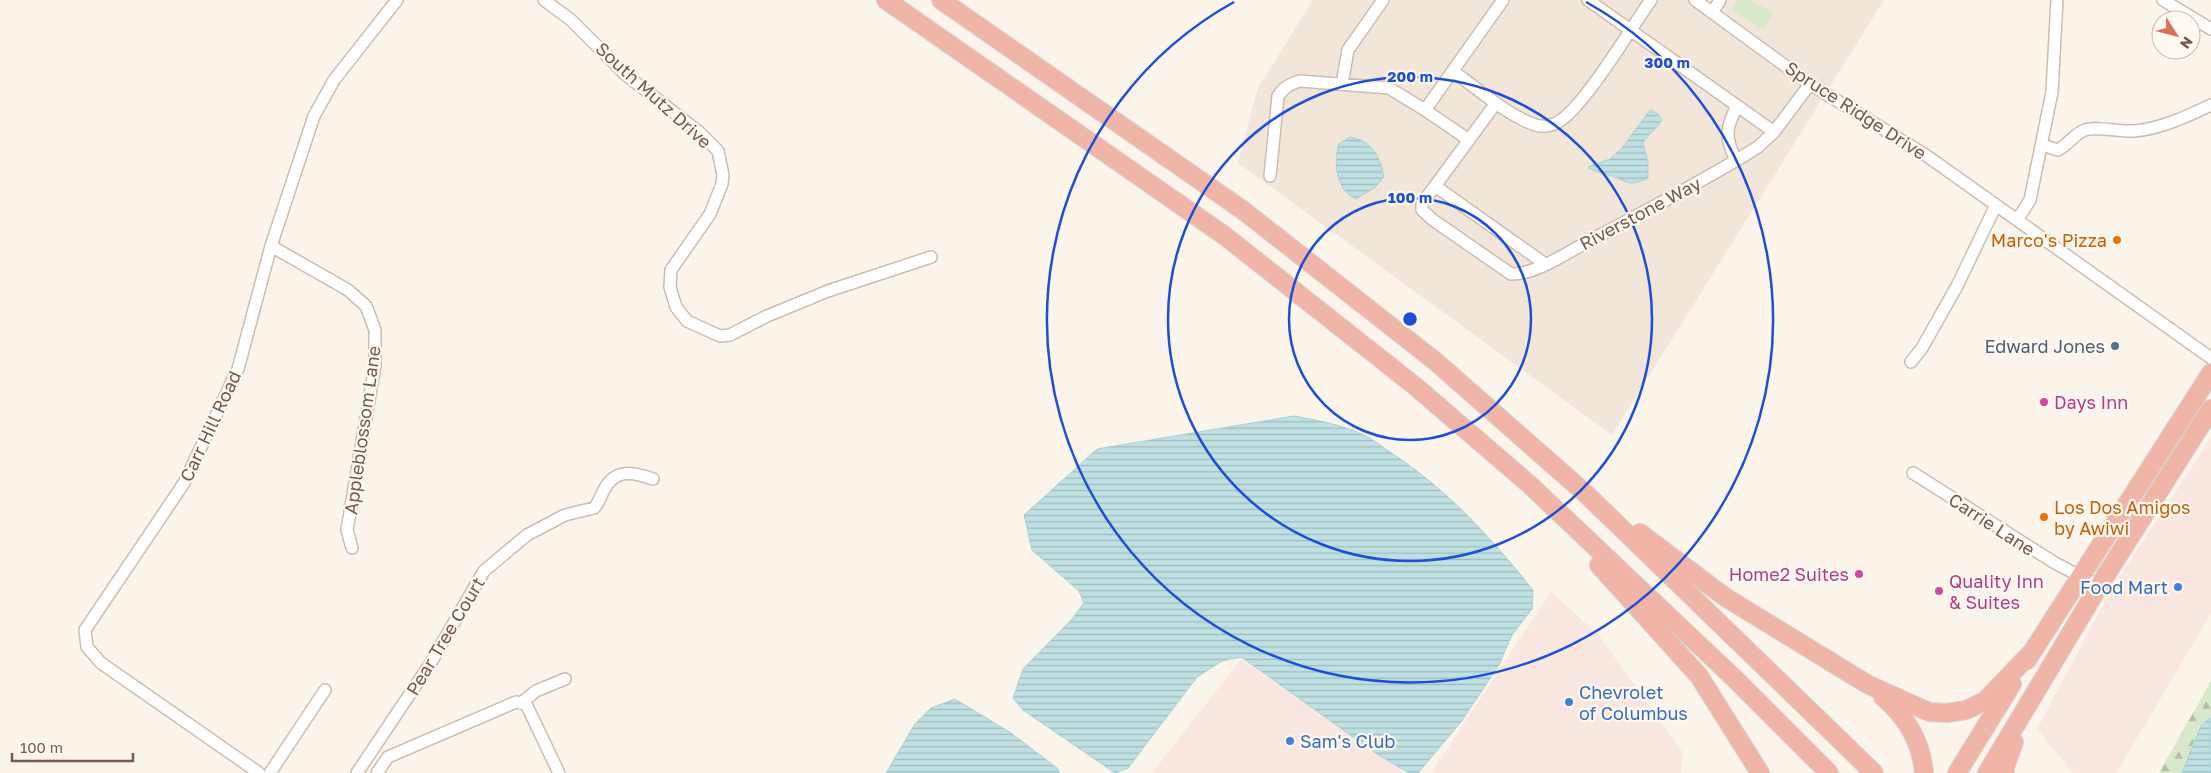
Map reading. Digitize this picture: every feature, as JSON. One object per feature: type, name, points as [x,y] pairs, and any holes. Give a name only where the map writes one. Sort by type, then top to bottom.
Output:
[{"type":"highway","points":[[886,0],[1225,236],[1416,386],[1530,485],[1735,679],[1829,773]]},
{"type":"highway","points":[[941,0],[1244,211],[1435,362],[1585,493],[1874,773]]},
{"type":"highway","points":[[1956,773],[2211,373]]},
{"type":"highway","points":[[1987,773],[2099,586],[2211,409]]},
{"type":"highway","points":[[1530,485],[1542,503],[1699,676],[1760,773]]},
{"type":"highway","points":[[1585,493],[1725,597],[1867,684],[1929,712],[1947,713],[1966,710],[1985,701],[1996,692],[2033,651]]},
{"type":"highway","points":[[1867,684],[1897,710],[1913,730],[1922,755],[1924,773]]},
{"type":"highway","points":[[2005,773],[2025,711]]},
{"type":"street","name":"Carr Hill Road","points":[[258,773],[101,663],[87,647],[85,630],[184,483],[238,368],[271,246],[314,116],[334,80],[397,0]]},
{"type":"street","name":"South Mutz Drive","points":[[544,0],[572,20],[626,75],[699,132],[718,152],[723,175],[722,184],[710,214],[671,270],[670,287],[676,307],[687,321],[720,336],[730,335],[767,316],[828,292],[931,257]]},
{"type":"street","points":[[1342,84],[1348,50],[1384,0]]},
{"type":"street","points":[[1425,110],[1502,0]]},
{"type":"street","points":[[1588,0],[1774,132]]},
{"type":"street","points":[[1453,71],[1526,122],[1542,127],[1549,126],[1559,122],[1569,114],[1592,86],[1651,0]]},
{"type":"street","name":"Spruce Ridge Drive","points":[[1695,0],[1810,84],[1900,138],[2211,358]]},
{"type":"street","points":[[1712,13],[1720,0]]},
{"type":"street","points":[[2017,220],[2030,200],[2052,92],[2057,0]]},
{"type":"street","points":[[2162,0],[2211,29]]},
{"type":"street","points":[[1270,176],[1278,96],[1282,89],[1300,81],[1389,88],[1469,140]]},
{"type":"street","name":"Riverstone Way","points":[[1435,186],[1422,203],[1422,210],[1433,220],[1511,274],[1521,274],[1544,264],[1736,161],[1758,147],[1774,132],[1810,84]]},
{"type":"street","points":[[1496,102],[1435,186],[1544,264]]},
{"type":"street","points":[[2042,145],[2058,150],[2069,144],[2075,135],[2092,128],[2110,131],[2136,131],[2169,122],[2211,105]]},
{"type":"street","points":[[1736,161],[1728,145],[1726,133],[1728,123],[1737,106]]},
{"type":"street","points":[[1910,362],[1922,348],[1958,286],[1996,205]]},
{"type":"street","name":"Appleblossom Lane","points":[[271,246],[348,290],[366,306],[375,330],[375,365],[347,530],[352,548]]},
{"type":"street","name":"Pear Tree Court","points":[[357,773],[430,664],[484,571],[527,535],[565,515],[594,508],[609,482],[617,477],[634,472],[653,479]]},
{"type":"street","name":"Carrie Lane","points":[[1913,473],[2054,563],[2099,586]]},
{"type":"street","points":[[521,703],[536,691],[565,679]]},
{"type":"street","points":[[270,773],[325,690]]},
{"type":"street","points":[[377,773],[388,757],[516,702],[526,704],[559,773]]},
{"type":"shaded area","points":[[1313,0],[1884,0],[1612,435],[1238,163],[1258,88]]},
{"type":"shaded area","points":[[2211,438],[2211,614],[2116,773],[2073,773],[2037,729],[2112,588]]},
{"type":"shaded area","points":[[1551,592],[1598,634],[1683,753],[1681,773],[1431,773]]},
{"type":"shaded area","points":[[1241,659],[1406,773],[1152,773]]},
{"type":"green space","points":[[1738,0],[1750,0],[1773,13],[1763,29],[1732,10]]},
{"type":"green space","points":[[2211,681],[2211,718],[2200,725],[2182,773],[2159,773]]},
{"type":"water","points":[[1650,110],[1657,113],[1662,119],[1643,143],[1648,162],[1648,178],[1629,183],[1588,168],[1610,159],[1622,148]]},
{"type":"water","points":[[1350,137],[1364,142],[1374,151],[1380,162],[1384,177],[1374,188],[1356,199],[1349,195],[1340,183],[1336,167],[1339,144]]},
{"type":"water","points":[[1294,416],[1356,431],[1413,468],[1469,517],[1502,552],[1533,590],[1532,609],[1512,635],[1499,665],[1461,722],[1418,773],[1409,773],[1377,754],[1241,657],[1222,661],[1197,677],[1128,768],[1115,773],[1023,710],[1013,698],[1023,669],[1072,619],[1084,603],[1079,591],[1032,550],[1024,515],[1097,449]]},
{"type":"water","points":[[955,699],[1011,733],[1057,768],[1060,773],[886,773],[915,724],[931,708]]},
{"type":"water","points":[[2211,718],[2211,773],[2182,773],[2201,725]]},
{"type":"place","name":"Marco's Pizza","points":[[2117,240]]},
{"type":"place","name":"Edward Jones","points":[[2115,346]]},
{"type":"place","name":"Days Inn","points":[[2044,402]]},
{"type":"place","name":"Los Dos Amigos by Awiwi","points":[[2044,517]]},
{"type":"place","name":"Home2 Suites","points":[[1859,574]]},
{"type":"place","name":"Food Mart","points":[[2178,587]]},
{"type":"place","name":"Quality Inn & Suites","points":[[1939,591]]},
{"type":"place","name":"Chevrolet of Columbus","points":[[1569,702]]},
{"type":"place","name":"Sam's Club","points":[[1290,741]]}]
